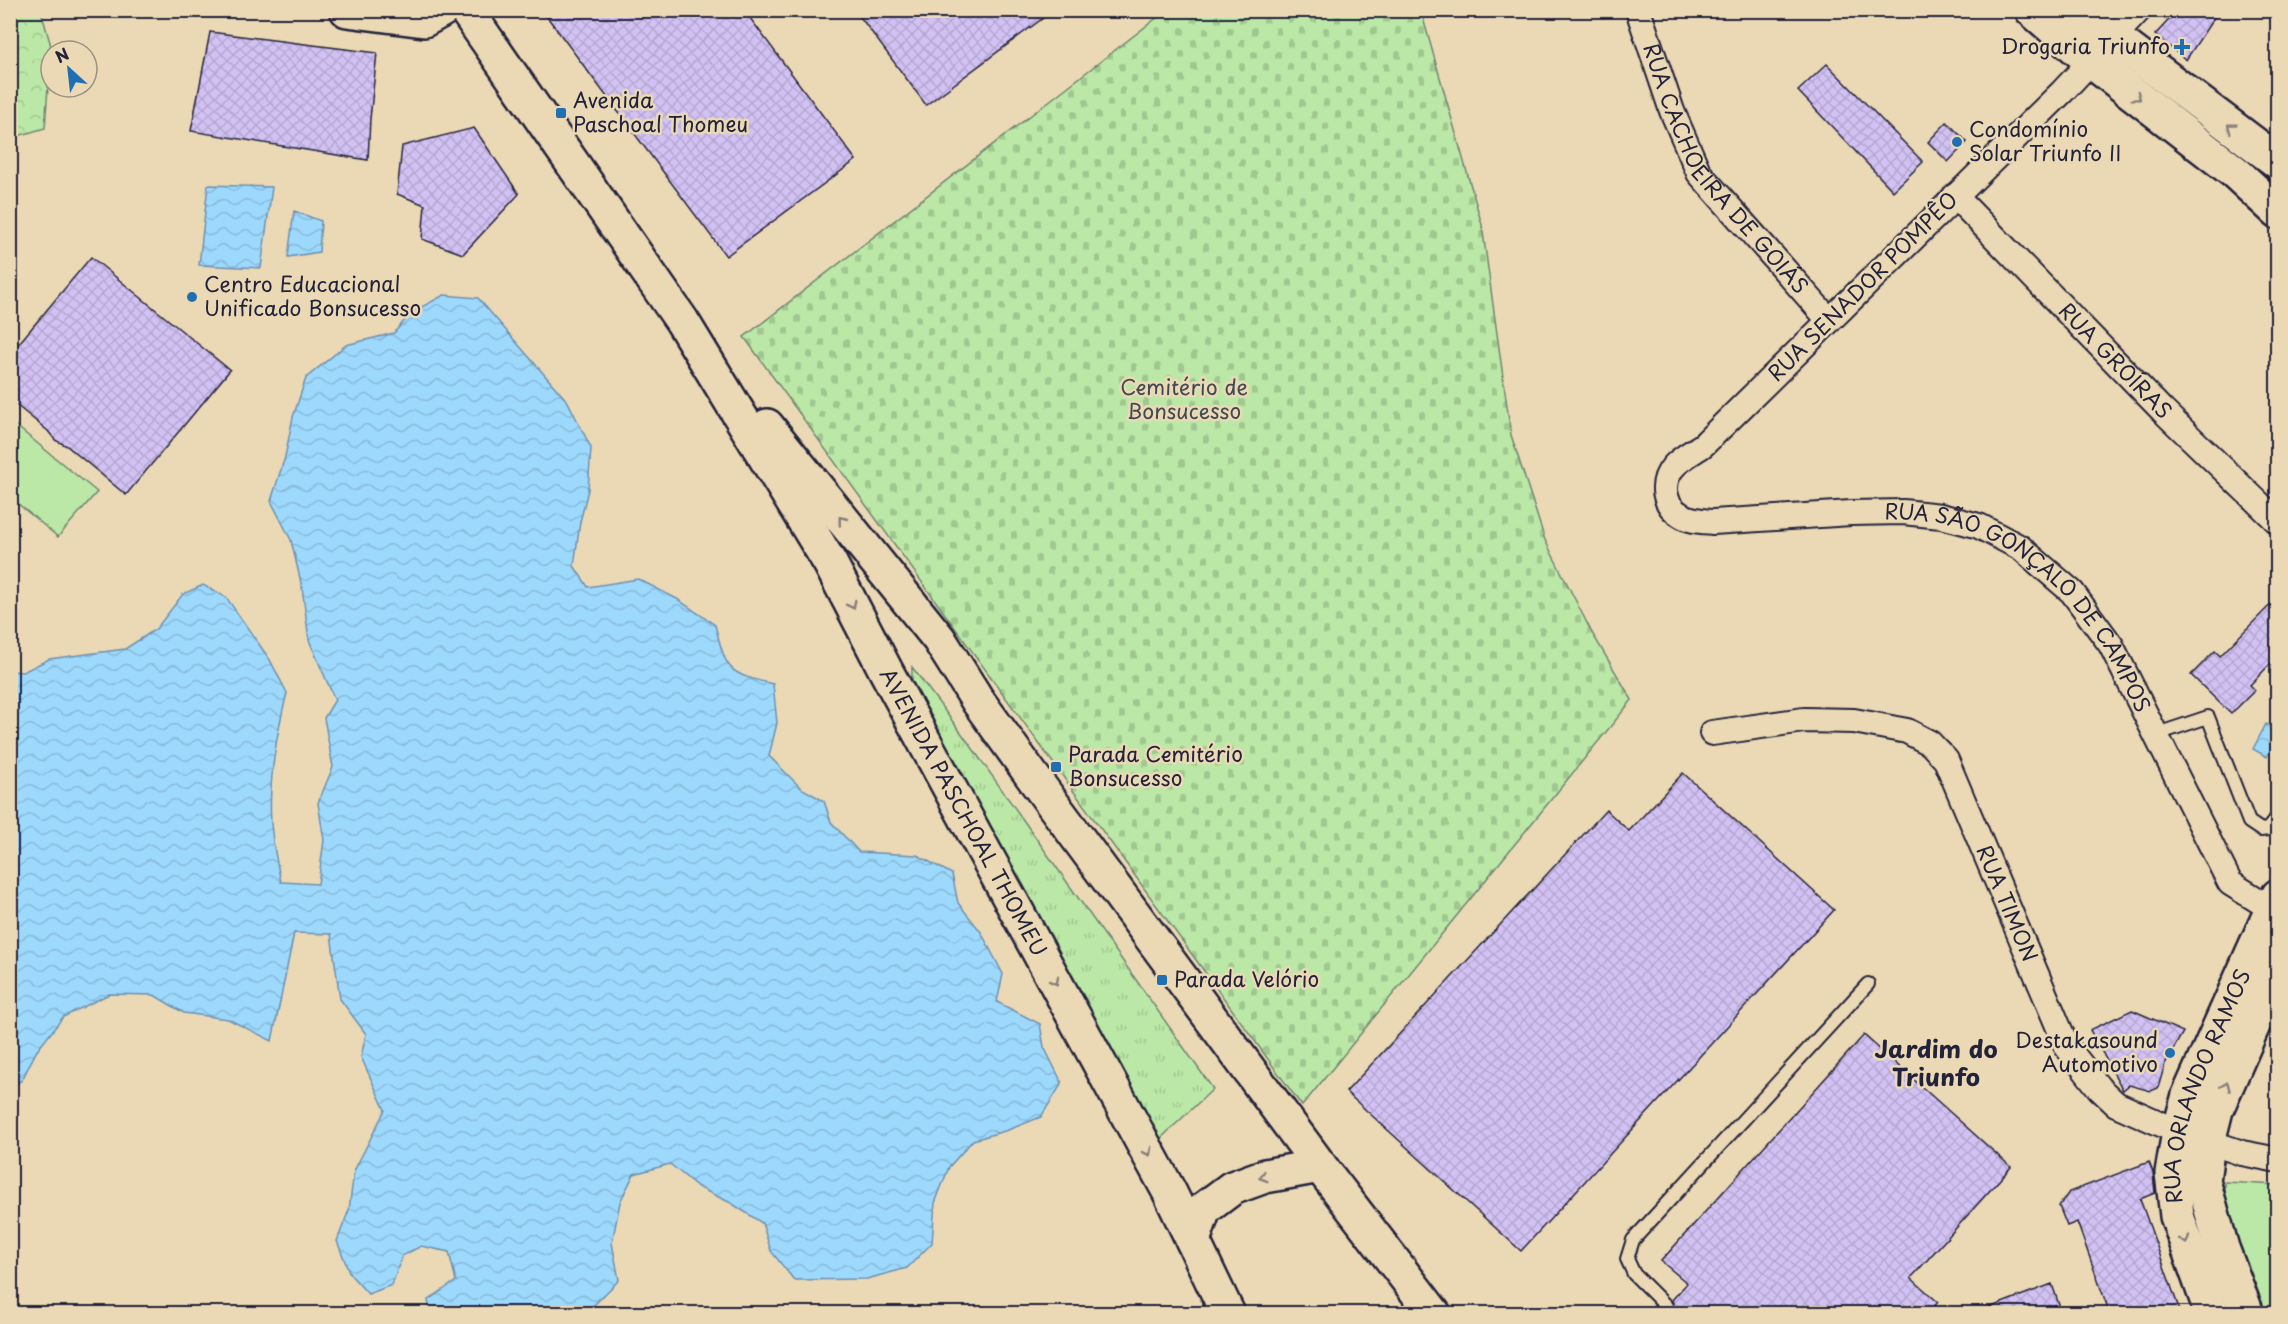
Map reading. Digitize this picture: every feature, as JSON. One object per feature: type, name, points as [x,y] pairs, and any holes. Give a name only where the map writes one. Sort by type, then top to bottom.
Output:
[{"type":"main road","points":[[347,10],[424,20],[442,10]]},
{"type":"main road","name":"AVENIDA PASCHOAL THOMEU","points":[[466,10],[682,321],[830,563],[886,671],[1170,1193],[1228,1314]]},
{"type":"main road","points":[[2032,10],[2091,62],[2203,147],[2264,197],[2277,212]]},
{"type":"main road","points":[[2077,10],[2277,162]]},
{"type":"main road","name":"AVENIDA PASCHOAL THOMEU","points":[[682,321],[939,639],[978,701]]},
{"type":"main road","points":[[793,501],[842,552],[950,681],[978,701],[1320,1166],[1434,1314]]},
{"type":"main road","name":"RUA ORLANDO RAMOS","points":[[2247,1314],[2222,1248],[2203,1181],[2193,1137],[2189,1095],[2275,903]]},
{"type":"main road","name":"RUA ORLANDO RAMOS","points":[[2212,1314],[2177,1216],[2172,1173],[2193,1137],[2216,1110],[2277,968]]},
{"type":"main road","points":[[1193,1241],[1204,1209],[1232,1188],[1265,1176],[1320,1166]]},
{"type":"street","name":"RUA CACHOEIRA DE GOIÁS","points":[[1638,10],[1677,122],[1699,173],[1829,320]]},
{"type":"street","name":"RUA SENADOR POMPÊO","points":[[1664,484],[1674,466],[1703,445],[2091,62],[2139,10]]},
{"type":"street","name":"RUA GROÍRAS","points":[[1955,196],[2162,410],[2277,522]]},
{"type":"street","name":"RUA SÃO GONÇALO DE CAMPOS","points":[[1664,484],[1665,496],[1672,508],[1681,515],[1697,521],[1903,512],[1941,516],[1979,526],[2021,548],[2072,592],[2111,645],[2230,883],[2275,903]]},
{"type":"street","name":"RUA TIMON","points":[[1712,733],[1804,720],[1844,721],[1881,725],[1907,731],[1930,742],[1946,760],[2067,1047],[2099,1088],[2116,1104],[2193,1137],[2242,1153],[2277,1160]]},
{"type":"lane","points":[[2157,734],[2208,717],[2249,822],[2261,830],[2268,829],[2277,816]]},
{"type":"lane","points":[[1666,1306],[1634,1274],[1627,1259],[1633,1240],[1868,984]]},
{"type":"green space","points":[[11,10],[41,11],[49,39],[39,39],[39,99],[47,99],[45,128],[11,138]]},
{"type":"green space","name":"Cemitério de Bonsucesso","points":[[1167,10],[1421,11],[1482,225],[1511,435],[1545,540],[1592,633],[1632,700],[1302,1106],[744,337]]},
{"type":"green space","points":[[10,421],[97,492],[58,537],[11,498]]},
{"type":"green space","points":[[912,667],[971,746],[1213,1089],[1160,1139],[912,698]]},
{"type":"green space","points":[[2225,1182],[2277,1185],[2277,1313],[2262,1313],[2232,1233]]},
{"type":"water","points":[[208,185],[272,187],[261,268],[199,265]]},
{"type":"water","points":[[294,211],[321,221],[319,252],[288,257]]},
{"type":"water","points":[[444,295],[478,298],[568,402],[591,448],[588,490],[580,522],[574,566],[588,587],[638,579],[677,599],[715,625],[726,661],[731,668],[746,677],[773,684],[777,723],[769,756],[801,788],[824,801],[831,822],[859,852],[917,855],[952,874],[958,903],[981,932],[1003,974],[997,1002],[1040,1024],[1044,1047],[1062,1083],[1041,1117],[973,1140],[949,1167],[935,1203],[932,1243],[907,1268],[867,1279],[794,1280],[771,1251],[762,1223],[731,1203],[698,1187],[670,1164],[634,1174],[620,1202],[612,1243],[619,1280],[586,1313],[430,1313],[428,1300],[456,1281],[449,1252],[421,1246],[402,1256],[392,1285],[368,1294],[350,1274],[337,1241],[349,1210],[354,1171],[385,1110],[361,1057],[366,1034],[340,999],[331,934],[294,933],[272,1041],[228,1019],[184,1013],[154,995],[109,994],[63,1017],[36,1052],[22,1080],[11,1087],[11,671],[23,672],[49,659],[125,649],[156,629],[183,594],[203,585],[226,597],[270,660],[287,693],[277,740],[270,807],[281,882],[318,884],[324,840],[318,803],[333,767],[324,718],[335,700],[309,640],[302,587],[291,540],[271,501],[285,457],[293,417],[306,378],[346,345],[394,333],[412,312]]},
{"type":"water","points":[[2266,724],[2278,730],[2277,738],[2267,757],[2253,749]]},
{"type":"building","points":[[542,10],[744,10],[856,160],[726,256]]},
{"type":"building","points":[[855,10],[1054,10],[926,105]]},
{"type":"building","name":"Drogaria Triunfo","points":[[2178,10],[2219,10],[2186,60],[2155,35]]},
{"type":"building","points":[[210,32],[377,53],[368,160],[191,131]]},
{"type":"building","points":[[1827,64],[1923,162],[1893,191],[1798,91]]},
{"type":"building","name":"Condomínio Solar Triunfo II","points":[[1947,122],[1967,142],[1948,162],[1928,142]]},
{"type":"building","points":[[474,128],[519,194],[463,254],[422,239],[425,205],[397,194],[402,146]]},
{"type":"building","points":[[91,257],[230,370],[126,495],[67,446],[55,440],[48,431],[10,400],[10,354]]},
{"type":"building","points":[[2277,598],[2277,657],[2250,685],[2255,690],[2231,714],[2191,675],[2215,651],[2220,656]]},
{"type":"building","points":[[1683,773],[1834,910],[1521,1251],[1346,1092],[1606,810],[1629,831]]},
{"type":"building","points":[[2132,1010],[2183,1032],[2165,1064],[2158,1088],[2151,1091],[2129,1085],[2123,1090],[2090,1030]]},
{"type":"building","points":[[1864,1035],[2011,1167],[1911,1278],[1938,1302],[1928,1314],[1669,1314],[1674,1308],[1672,1300],[1687,1283],[1661,1261]]},
{"type":"building","points":[[2149,1162],[2153,1173],[2155,1193],[2140,1199],[2181,1314],[2110,1314],[2077,1222],[2067,1226],[2059,1206],[2069,1192]]},
{"type":"building","points":[[2052,1284],[2062,1314],[1978,1314],[1978,1312]]},
{"type":"place","name":"Drogaria Triunfo","points":[[2182,47]]},
{"type":"place","name":"Avenida Paschoal Thomeu","points":[[561,113]]},
{"type":"place","name":"Condomínio Solar Triunfo II","points":[[1957,142]]},
{"type":"place","name":"Centro Educacional Unificado Bonsucesso","points":[[192,297]]},
{"type":"place","name":"Parada Cemitério Bonsucesso","points":[[1056,767]]},
{"type":"place","name":"Parada Velório","points":[[1162,980]]},
{"type":"place","name":"Destakasound Automotivo","points":[[2170,1053]]},
{"type":"district","name":"Jardim do Triunfo","points":[[1936,1064]]}]
